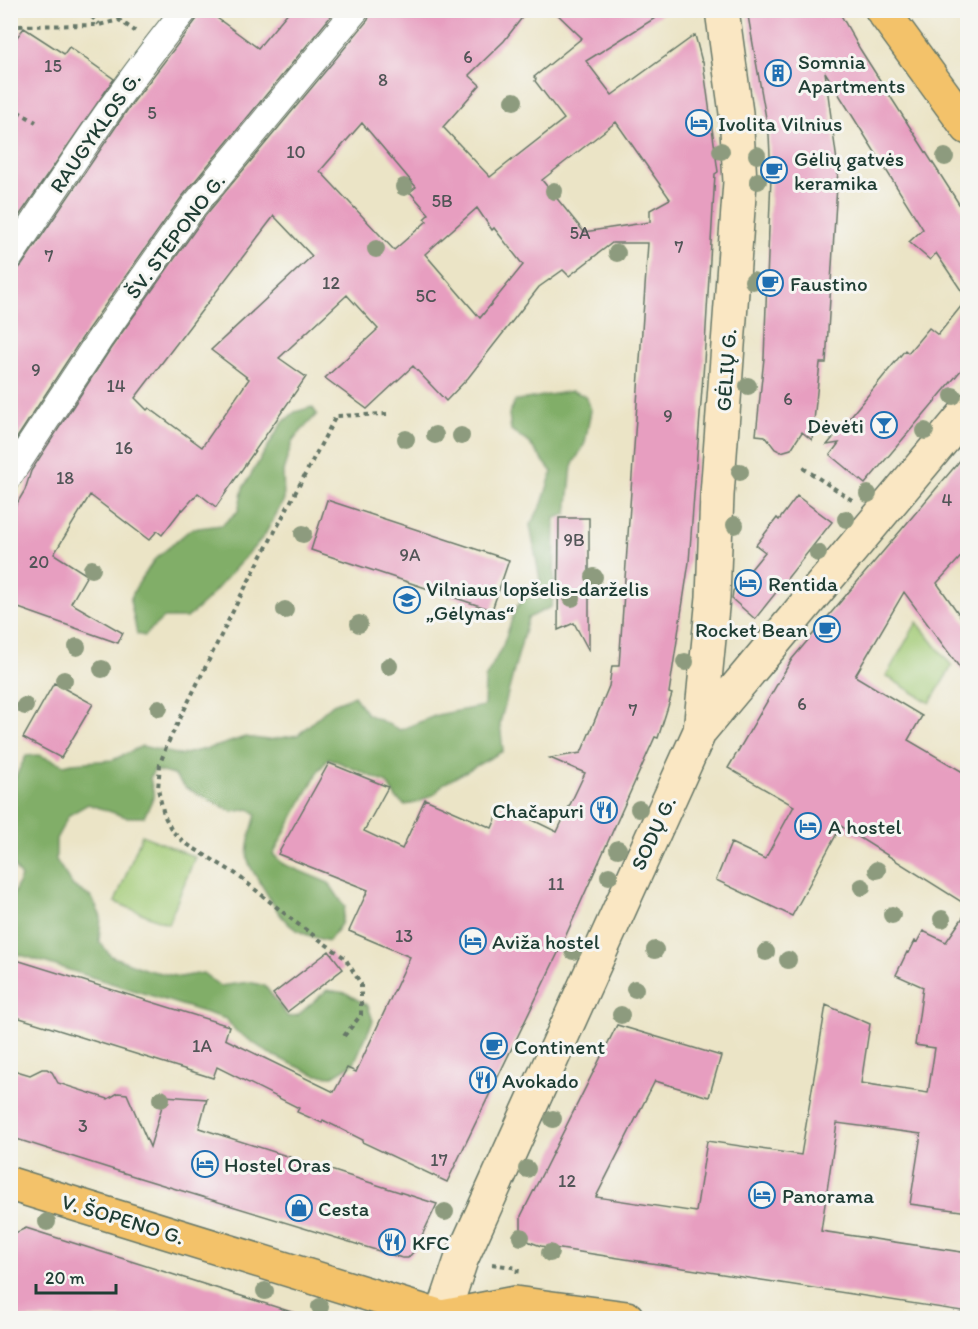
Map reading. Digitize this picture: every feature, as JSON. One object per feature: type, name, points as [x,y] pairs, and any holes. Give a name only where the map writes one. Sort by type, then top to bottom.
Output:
[{"type":"main road","name":"GĖLIŲ G.","points":[[700,730],[711,623],[718,483],[740,182],[736,113],[722,10]]},
{"type":"main road","points":[[882,10],[968,128]]},
{"type":"main road","name":"SODŲ G.","points":[[441,1318],[461,1260],[700,730],[968,410]]},
{"type":"main road","points":[[711,623],[725,645],[741,654],[765,654]]},
{"type":"main road","name":"V. ŠOPENO G.","points":[[10,1184],[441,1318]]},
{"type":"main road","points":[[441,1318],[515,1303],[627,1318]]},
{"type":"street","name":"RAUGYKLOS G.","points":[[10,257],[88,139],[185,10]]},
{"type":"street","name":"ŠV. STEPONO G.","points":[[11,474],[99,340],[193,207],[356,10]]},
{"type":"path","points":[[85,10],[99,25]]},
{"type":"path","points":[[10,26],[99,25],[119,20],[156,46]]},
{"type":"path","points":[[10,107],[36,122]]},
{"type":"path","points":[[344,1036],[361,1014],[361,984],[345,958],[295,922],[236,874],[185,843],[172,831],[164,815],[158,789],[160,764],[166,747],[238,601],[336,416],[387,414]]},
{"type":"path","points":[[803,468],[852,499],[877,520]]},
{"type":"green space","points":[[572,391],[586,396],[591,410],[585,443],[572,466],[567,514],[555,518],[554,596],[551,607],[528,618],[500,723],[503,751],[443,784],[435,794],[416,803],[405,805],[396,798],[387,783],[329,758],[319,770],[273,854],[283,864],[329,883],[345,907],[341,924],[329,941],[305,934],[289,924],[277,910],[253,871],[248,860],[248,849],[256,814],[249,809],[233,812],[186,788],[174,775],[154,770],[150,778],[154,796],[144,817],[126,817],[88,804],[69,815],[56,839],[56,860],[73,886],[92,898],[101,917],[99,941],[111,956],[147,970],[180,977],[203,973],[220,986],[249,982],[265,986],[288,1017],[298,1015],[327,990],[346,993],[368,1006],[373,1021],[354,1063],[333,1076],[316,1075],[270,1054],[236,1031],[226,1019],[11,952],[11,900],[21,877],[11,862],[10,788],[26,756],[39,755],[64,765],[113,760],[142,746],[180,755],[245,737],[268,740],[298,735],[333,704],[354,696],[367,714],[400,730],[437,715],[484,706],[485,679],[503,645],[516,608],[540,580],[530,525],[542,504],[552,472],[529,443],[511,430],[509,414],[515,401]]},
{"type":"green space","points":[[312,407],[317,414],[293,440],[283,471],[284,500],[264,536],[206,601],[187,618],[163,618],[144,636],[137,634],[130,600],[155,559],[191,529],[222,525],[238,511],[243,488],[282,423],[295,412]]},
{"type":"green space","points":[[917,622],[952,666],[930,703],[886,676]]},
{"type":"green space","points":[[142,835],[195,857],[168,924],[115,902]]},
{"type":"building","points":[[200,10],[206,10],[258,48],[290,10],[336,10],[181,198],[86,332],[13,444],[10,442],[10,272],[22,265],[128,109],[197,19]]},
{"type":"building","points":[[371,10],[528,10],[504,41],[469,75],[480,85],[443,127],[490,177],[564,119],[534,77],[582,38],[553,10],[668,10],[586,61],[612,95],[695,35],[703,62],[718,172],[715,174],[689,562],[669,693],[672,694],[658,738],[655,737],[558,953],[447,1182],[362,1142],[363,1140],[323,1120],[322,1123],[297,1112],[299,1108],[217,1067],[213,1078],[10,1015],[10,958],[229,1026],[225,1039],[334,1092],[347,1068],[356,1072],[410,957],[349,931],[368,890],[278,854],[329,763],[388,787],[364,831],[402,849],[425,799],[492,828],[502,805],[557,832],[585,773],[550,758],[581,753],[609,686],[612,666],[619,666],[648,243],[612,243],[569,276],[563,270],[539,287],[468,378],[446,401],[413,366],[367,409],[325,378],[378,329],[347,295],[279,358],[306,377],[216,507],[198,493],[162,535],[157,531],[149,540],[90,495],[54,554],[87,575],[71,603],[123,633],[118,643],[10,605],[10,515],[25,490],[31,471],[111,348],[205,216],[368,20]],"holes":[[[616,122],[670,199],[650,210],[650,222],[584,232],[542,180]],[[362,123],[416,187],[410,192],[429,214],[424,219],[427,221],[394,250],[320,171]],[[477,208],[492,230],[494,228],[523,265],[480,318],[425,254]],[[274,216],[312,256],[211,350],[249,379],[202,447],[149,408],[147,410],[135,398]]]},
{"type":"building","points":[[747,10],[838,10],[860,49],[968,218],[968,362],[865,484],[830,455],[839,443],[827,445],[905,350],[908,353],[929,328],[938,335],[967,299],[936,253],[930,260],[909,242],[923,229],[825,72],[838,169],[826,363],[820,363],[812,440],[802,432],[791,449],[781,452],[775,449],[765,436],[756,435],[764,358],[771,176],[769,135]]},
{"type":"building","points":[[24,28],[64,54],[69,47],[114,79],[10,229],[10,46]]},
{"type":"building","points":[[968,451],[968,549],[937,583],[968,627],[968,679],[904,592],[855,676],[922,716],[908,740],[968,775],[968,906],[841,826],[792,916],[716,880],[731,843],[765,859],[794,806],[728,768],[792,659]]},
{"type":"building","points":[[797,496],[832,522],[755,619],[732,599],[733,591],[765,552],[756,545]]},
{"type":"building","points":[[327,500],[509,560],[492,610],[311,550]]},
{"type":"building","points":[[559,518],[589,518],[589,651],[574,623],[558,630]]},
{"type":"building","points":[[54,683],[93,704],[61,758],[23,738]]},
{"type":"building","points":[[968,910],[968,1212],[910,1204],[921,1134],[837,1123],[821,1231],[968,1253],[968,1312],[541,1246],[524,1237],[521,1216],[617,1025],[721,1056],[709,1097],[655,1081],[596,1197],[696,1212],[707,1141],[801,1155],[826,1005],[870,1024],[861,1083],[928,1093],[935,1048],[915,1045],[923,987],[896,975],[907,952],[909,953],[923,931],[946,942]]},
{"type":"building","points":[[329,951],[343,969],[287,1012],[273,994]]},
{"type":"building","points":[[10,1069],[30,1075],[47,1069],[52,1072],[58,1083],[108,1099],[118,1093],[127,1094],[150,1147],[165,1096],[207,1099],[199,1128],[437,1204],[415,1250],[408,1258],[402,1258],[10,1137]]},
{"type":"building","points":[[26,1228],[295,1313],[294,1318],[10,1318],[10,1249],[15,1233]]},
{"type":"place","name":"Somnia Apartments","points":[[778,73]]},
{"type":"place","name":"Ivolita Vilnius","points":[[699,123]]},
{"type":"place","name":"Gėlių gatvės keramika","points":[[774,170]]},
{"type":"place","name":"Faustino","points":[[770,283]]},
{"type":"place","name":"Dėvėti","points":[[884,425]]},
{"type":"place","name":"Rentida","points":[[748,583]]},
{"type":"place","name":"Vilniaus lopšelis-darželis „Gėlynas“","points":[[407,600]]},
{"type":"place","name":"Rocket Bean","points":[[827,629]]},
{"type":"place","name":"Chačapuri","points":[[604,810]]},
{"type":"place","name":"A hostel","points":[[808,826]]},
{"type":"place","name":"Aviža hostel","points":[[473,941]]},
{"type":"place","name":"Continent","points":[[494,1046]]},
{"type":"place","name":"Avokado","points":[[483,1080]]},
{"type":"place","name":"Hostel Oras","points":[[205,1164]]},
{"type":"place","name":"Panorama","points":[[762,1195]]},
{"type":"place","name":"Cesta","points":[[299,1208]]},
{"type":"place","name":"KFC","points":[[392,1242]]}]
